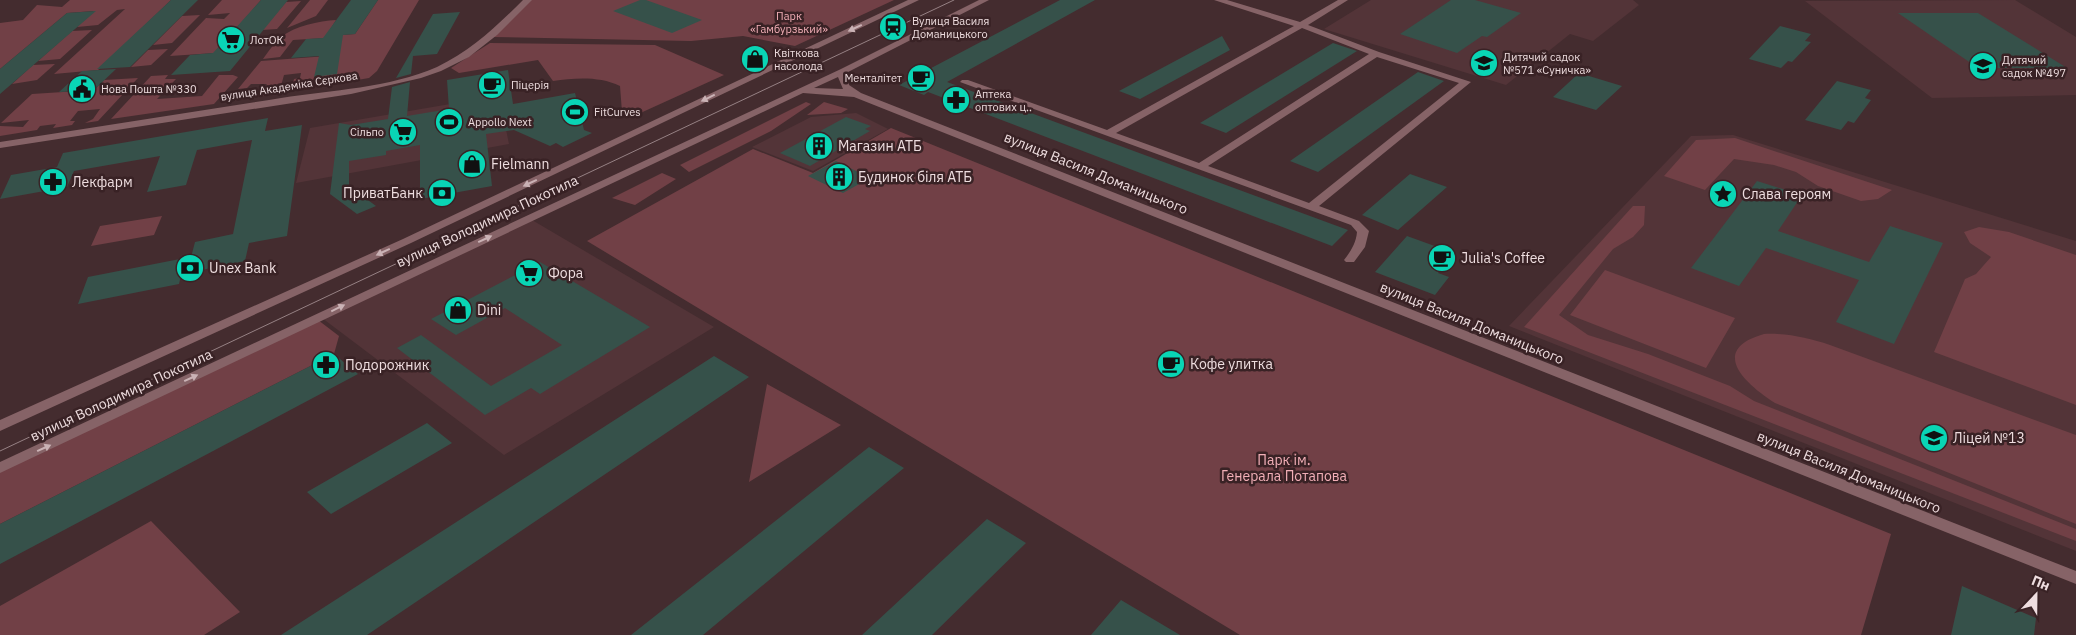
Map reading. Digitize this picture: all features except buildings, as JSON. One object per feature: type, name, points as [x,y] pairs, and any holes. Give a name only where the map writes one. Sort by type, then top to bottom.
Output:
[{"type":"street","name":"вулиця Академіка Сєркова","points":[[0,145],[394,82],[455,62],[484,41],[528,0]]},
{"type":"street","name":"вулиця Володимира Покотила","points":[[0,426],[416,236],[915,0]]},
{"type":"street","name":"вулиця Володимира Покотила","points":[[0,468],[844,71],[985,0]]},
{"type":"street","points":[[1218,0],[1300,25],[1376,54],[1466,82],[1311,207]]},
{"type":"street","points":[[1107,134],[1344,0]]},
{"type":"street","points":[[1200,167],[1376,54]]},
{"type":"street","name":"вулиця Василя Доманицького","points":[[844,71],[842,78],[846,87],[858,95]]},
{"type":"street","points":[[965,82],[1355,223],[1363,231],[1362,240],[1358,251],[1350,260]]},
{"type":"street","name":"вулиця Василя Доманицького","points":[[797,92],[836,91],[858,95],[2076,578]]},
{"type":"shaded area","name":"Дитячий садок №571 «Суничка»","points":[[1371,0],[1633,0],[1639,5],[1593,41],[1570,34],[1506,85],[1324,29]]},
{"type":"shaded area","name":"Дитячий садок №497","points":[[2015,0],[2076,37],[2076,95],[1932,98],[1805,1]]},
{"type":"shaded area","points":[[497,96],[500,100],[509,144],[296,183],[310,128]]},
{"type":"shaded area","points":[[856,113],[888,129],[813,171],[752,147],[811,117]]},
{"type":"shaded area","name":"Ліцей №13","points":[[1733,135],[2076,241],[2076,551],[1509,326],[1691,136]]},
{"type":"shaded area","points":[[532,220],[714,327],[504,455],[322,318]]},
{"type":"green space","points":[[70,0],[171,0],[98,70],[54,74],[125,9],[117,10],[98,25],[77,27],[94,11],[67,13],[0,69],[0,23],[23,20],[37,5],[62,7]]},
{"type":"green space","points":[[222,0],[261,0],[215,53],[170,56],[206,18],[224,19],[230,13],[208,15]]},
{"type":"green space","points":[[310,0],[328,0],[316,16],[287,28]]},
{"type":"green space","points":[[378,0],[419,0],[377,71],[369,78],[334,84],[335,76],[307,81],[306,86],[292,88],[294,79],[300,78],[301,73],[284,75],[279,93],[227,102],[236,91],[260,92],[267,84],[251,84],[247,88],[238,89],[261,61],[327,56],[342,35],[355,34]]},
{"type":"green space","name":"Парк «Гамбурзький»","points":[[531,0],[894,0],[795,46],[743,36],[691,41],[492,37]]},
{"type":"green space","points":[[301,1],[277,29],[262,30],[286,2]]},
{"type":"green space","points":[[200,15],[172,43],[153,45],[182,16]]},
{"type":"green space","points":[[336,20],[325,38],[293,40],[280,57],[263,59],[276,42],[287,33],[307,25]]},
{"type":"green space","points":[[92,30],[60,59],[38,61],[72,31]]},
{"type":"green space","points":[[490,43],[655,45],[724,75],[636,115],[622,112],[620,86],[595,79],[553,81],[538,60],[459,73],[451,68]]},
{"type":"green space","points":[[168,49],[151,65],[131,67],[148,50]]},
{"type":"green space","points":[[55,64],[37,80],[12,84],[33,65]]},
{"type":"green space","points":[[168,75],[165,79],[176,79],[157,99],[202,96],[219,75],[238,77],[214,104],[111,119],[151,76]]},
{"type":"green space","points":[[138,78],[98,121],[85,123],[93,119],[100,109],[78,111],[70,121],[75,121],[72,125],[53,128],[56,124],[40,126],[37,130],[0,136],[0,126],[23,127],[29,120],[1,123],[32,94],[94,90],[104,80]]},
{"type":"green space","points":[[806,102],[811,104],[771,131],[689,172],[680,165]]},
{"type":"green space","points":[[824,102],[848,109],[841,113],[807,115]]},
{"type":"green space","name":"Парк ім. Генерала Потапова","points":[[891,128],[1891,534],[1861,635],[1240,635],[587,241],[753,149],[813,173]]},
{"type":"green space","points":[[1735,138],[1892,190],[1878,199],[1861,201],[1818,186],[1796,172],[1774,165],[1734,159],[1705,190],[1664,176],[1696,140]]},
{"type":"green space","points":[[662,173],[676,179],[635,205],[612,198]]},
{"type":"green space","points":[[1633,206],[1645,206],[1644,225],[1633,237],[1613,249],[1559,315],[1588,335],[1648,354],[1730,386],[1754,401],[2076,529],[2076,541],[1524,327]]},
{"type":"green space","points":[[162,216],[154,235],[91,246],[100,226]]},
{"type":"green space","points":[[1979,227],[2009,232],[2076,255],[2076,405],[1934,352],[1965,279],[1976,274],[1991,257],[1970,243],[1964,232]]},
{"type":"green space","points":[[1605,270],[1735,318],[1706,368],[1570,315]]},
{"type":"green space","points":[[318,320],[339,336],[334,354],[0,524],[0,471]]},
{"type":"green space","points":[[1764,334],[1797,336],[1830,345],[2076,435],[2076,524],[1775,403],[1744,377],[1737,367],[1735,358],[1738,349],[1747,341]]},
{"type":"green space","points":[[767,384],[841,425],[749,482]]},
{"type":"green space","points":[[151,521],[240,612],[204,635],[0,635],[0,606]]},
{"type":"tram line","points":[[0,451],[954,0]]},
{"type":"place","name":"Вулиця Василя Доманицького","points":[[893,27]]},
{"type":"place","name":"ЛотОК","points":[[231,40]]},
{"type":"place","name":"Квіткова насолода","points":[[755,59]]},
{"type":"place","name":"Дитячий садок №571 «Суничка»","points":[[1484,63]]},
{"type":"place","name":"Дитячий садок №497","points":[[1983,66]]},
{"type":"place","name":"Менталітет","points":[[921,78]]},
{"type":"place","name":"Піцерія","points":[[492,85]]},
{"type":"place","name":"Нова Пошта №330","points":[[82,89]]},
{"type":"place","name":"Аптека оптових ц‥","points":[[956,100]]},
{"type":"place","name":"FitCurves","points":[[575,112]]},
{"type":"place","name":"Appollo Next","points":[[449,122]]},
{"type":"place","name":"Сільпо","points":[[403,132]]},
{"type":"place","name":"Магазин АТБ","points":[[819,146]]},
{"type":"place","name":"Fielmann","points":[[472,164]]},
{"type":"place","name":"Будинок біля АТБ","points":[[839,177]]},
{"type":"place","name":"Лекфарм","points":[[53,182]]},
{"type":"place","name":"ПриватБанк","points":[[442,193]]},
{"type":"place","name":"Слава героям","points":[[1723,194]]},
{"type":"place","name":"Julia's Coffee","points":[[1442,258]]},
{"type":"place","name":"Unex Bank","points":[[190,268]]},
{"type":"place","name":"Фора","points":[[529,273]]},
{"type":"place","name":"Dini","points":[[458,310]]},
{"type":"place","name":"Кофе улитка","points":[[1171,364]]},
{"type":"place","name":"Подорожник","points":[[326,365]]},
{"type":"place","name":"Ліцей №13","points":[[1934,438]]}]
